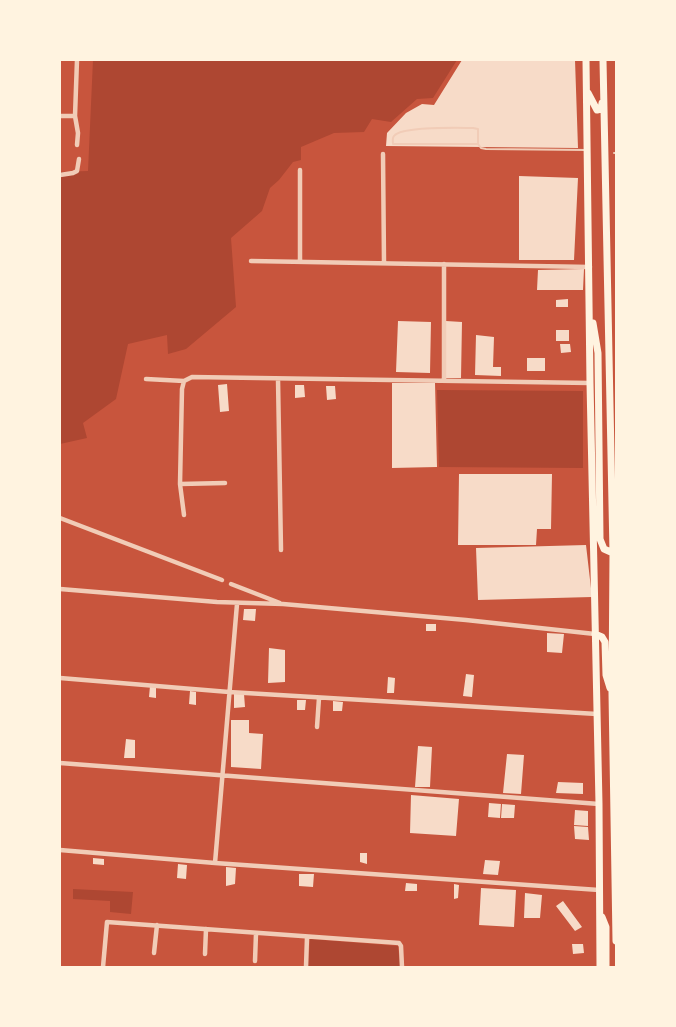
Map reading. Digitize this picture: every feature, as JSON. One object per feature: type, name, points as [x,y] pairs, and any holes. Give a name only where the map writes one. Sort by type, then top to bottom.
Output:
[{"type":"highway","points":[[586,60],[590,383],[599,804],[600,967]]},
{"type":"highway","points":[[603,60],[613,553],[612,693],[616,940]]},
{"type":"highway","points":[[586,88],[593,105],[599,110],[602,106],[603,90]]},
{"type":"highway","points":[[590,311],[598,353],[600,539],[604,549],[613,553]]},
{"type":"highway","points":[[595,634],[602,637],[605,642],[606,675],[612,693]]},
{"type":"highway","points":[[600,909],[606,927],[606,967]]},
{"type":"street","points":[[77,60],[75,116],[77,145]]},
{"type":"street","points":[[60,116],[75,116]]},
{"type":"street","points":[[384,154],[384,264]]},
{"type":"street","points":[[60,174],[77,171],[79,159]]},
{"type":"street","points":[[300,170],[300,262]]},
{"type":"street","points":[[251,261],[590,267]]},
{"type":"street","points":[[444,264],[444,381]]},
{"type":"street","points":[[146,379],[184,381],[192,377],[590,383]]},
{"type":"street","points":[[278,379],[282,550]]},
{"type":"street","points":[[184,381],[182,389],[180,484],[184,515]]},
{"type":"street","points":[[180,484],[225,482]]},
{"type":"street","points":[[60,518],[222,580]]},
{"type":"street","points":[[231,584],[283,604]]},
{"type":"street","points":[[60,589],[237,604],[283,604],[466,620],[595,634]]},
{"type":"street","points":[[215,863],[237,604]]},
{"type":"street","points":[[60,678],[229,692],[597,714]]},
{"type":"street","points":[[318,727],[319,698]]},
{"type":"street","points":[[60,763],[599,804]]},
{"type":"street","points":[[60,850],[599,890]]},
{"type":"street","points":[[103,967],[106,922],[399,943],[401,946],[402,967],[406,967]]},
{"type":"street","points":[[154,953],[157,925]]},
{"type":"street","points":[[205,954],[206,929]]},
{"type":"street","points":[[255,961],[256,933]]},
{"type":"street","points":[[306,967],[308,937]]},
{"type":"lane","points":[[478,144],[393,144],[393,139],[395,135],[409,130],[476,128],[478,129],[478,144],[481,148],[486,149],[587,150]]},
{"type":"shaded area","points":[[93,60],[457,60],[433,98],[417,99],[391,122],[372,119],[364,132],[334,133],[301,147],[301,160],[293,162],[270,188],[262,211],[231,238],[236,307],[186,349],[168,354],[167,335],[128,344],[116,399],[83,423],[87,438],[60,444],[60,172],[88,171]]},
{"type":"shaded area","points":[[437,390],[583,391],[583,468],[439,467]]},
{"type":"shaded area","points":[[73,889],[133,892],[131,914],[110,912],[110,901],[73,899]]},
{"type":"shaded area","points":[[310,939],[398,946],[400,966],[308,967]]},
{"type":"building","points":[[462,60],[575,60],[578,148],[386,146],[387,133],[406,113],[422,104],[434,105]]},
{"type":"building","points":[[519,176],[578,178],[574,260],[519,260]]},
{"type":"building","points":[[584,269],[583,290],[537,290],[538,270]]},
{"type":"building","points":[[568,299],[568,307],[556,307],[556,300]]},
{"type":"building","points":[[398,321],[431,322],[430,373],[396,372]]},
{"type":"building","points":[[446,321],[462,322],[461,378],[444,378]]},
{"type":"building","points":[[556,330],[569,330],[569,341],[556,341]]},
{"type":"building","points":[[476,335],[494,337],[493,367],[501,367],[501,376],[475,375]]},
{"type":"building","points":[[560,344],[570,344],[571,352],[561,353]]},
{"type":"building","points":[[527,358],[545,358],[545,371],[527,371]]},
{"type":"building","points":[[392,383],[435,383],[437,467],[392,468]]},
{"type":"building","points":[[227,384],[229,411],[220,412],[218,385]]},
{"type":"building","points":[[295,385],[304,385],[305,397],[295,398]]},
{"type":"building","points":[[326,386],[335,386],[336,399],[327,400]]},
{"type":"building","points":[[459,474],[552,474],[551,529],[537,529],[536,545],[458,545]]},
{"type":"building","points":[[586,545],[592,597],[478,600],[476,548]]},
{"type":"building","points":[[244,609],[256,609],[255,621],[243,620]]},
{"type":"building","points":[[426,624],[436,624],[436,631],[426,631]]},
{"type":"building","points":[[547,633],[564,634],[562,653],[547,652]]},
{"type":"building","points":[[269,648],[285,650],[285,682],[268,683]]},
{"type":"building","points":[[466,674],[474,675],[472,697],[463,696]]},
{"type":"building","points":[[388,677],[395,678],[394,693],[387,693]]},
{"type":"building","points":[[150,686],[156,688],[156,698],[149,697]]},
{"type":"building","points":[[190,691],[196,692],[196,705],[189,704]]},
{"type":"building","points":[[234,694],[244,694],[245,707],[234,708]]},
{"type":"building","points":[[297,700],[306,700],[305,710],[297,710]]},
{"type":"building","points":[[333,701],[343,702],[342,711],[333,711]]},
{"type":"building","points":[[231,720],[249,720],[249,733],[263,734],[261,769],[231,767]]},
{"type":"building","points":[[126,739],[135,740],[135,758],[124,758]]},
{"type":"building","points":[[418,746],[432,747],[430,787],[415,787]]},
{"type":"building","points":[[507,754],[524,755],[521,794],[503,793]]},
{"type":"building","points":[[558,782],[583,783],[583,794],[556,793]]},
{"type":"building","points":[[411,795],[459,799],[456,836],[410,833]]},
{"type":"building","points":[[489,803],[501,804],[500,818],[488,817]]},
{"type":"building","points":[[502,804],[515,805],[514,818],[501,818]]},
{"type":"building","points":[[575,810],[588,811],[588,826],[574,825]]},
{"type":"building","points":[[574,826],[588,827],[589,840],[575,839]]},
{"type":"building","points":[[360,853],[367,853],[367,864],[360,862]]},
{"type":"building","points":[[93,858],[104,859],[104,865],[93,864]]},
{"type":"building","points":[[485,860],[500,861],[498,875],[483,874]]},
{"type":"building","points":[[178,864],[187,865],[186,879],[177,878]]},
{"type":"building","points":[[226,867],[236,868],[235,884],[226,886]]},
{"type":"building","points":[[299,874],[314,874],[313,887],[299,886]]},
{"type":"building","points":[[406,883],[417,884],[417,891],[405,891]]},
{"type":"building","points":[[454,884],[459,885],[458,898],[454,899]]},
{"type":"building","points":[[481,888],[516,890],[514,927],[479,925]]},
{"type":"building","points":[[525,893],[542,895],[540,918],[524,918]]},
{"type":"building","points":[[563,901],[582,927],[575,931],[556,906]]},
{"type":"building","points":[[572,944],[583,944],[584,953],[573,954]]}]
